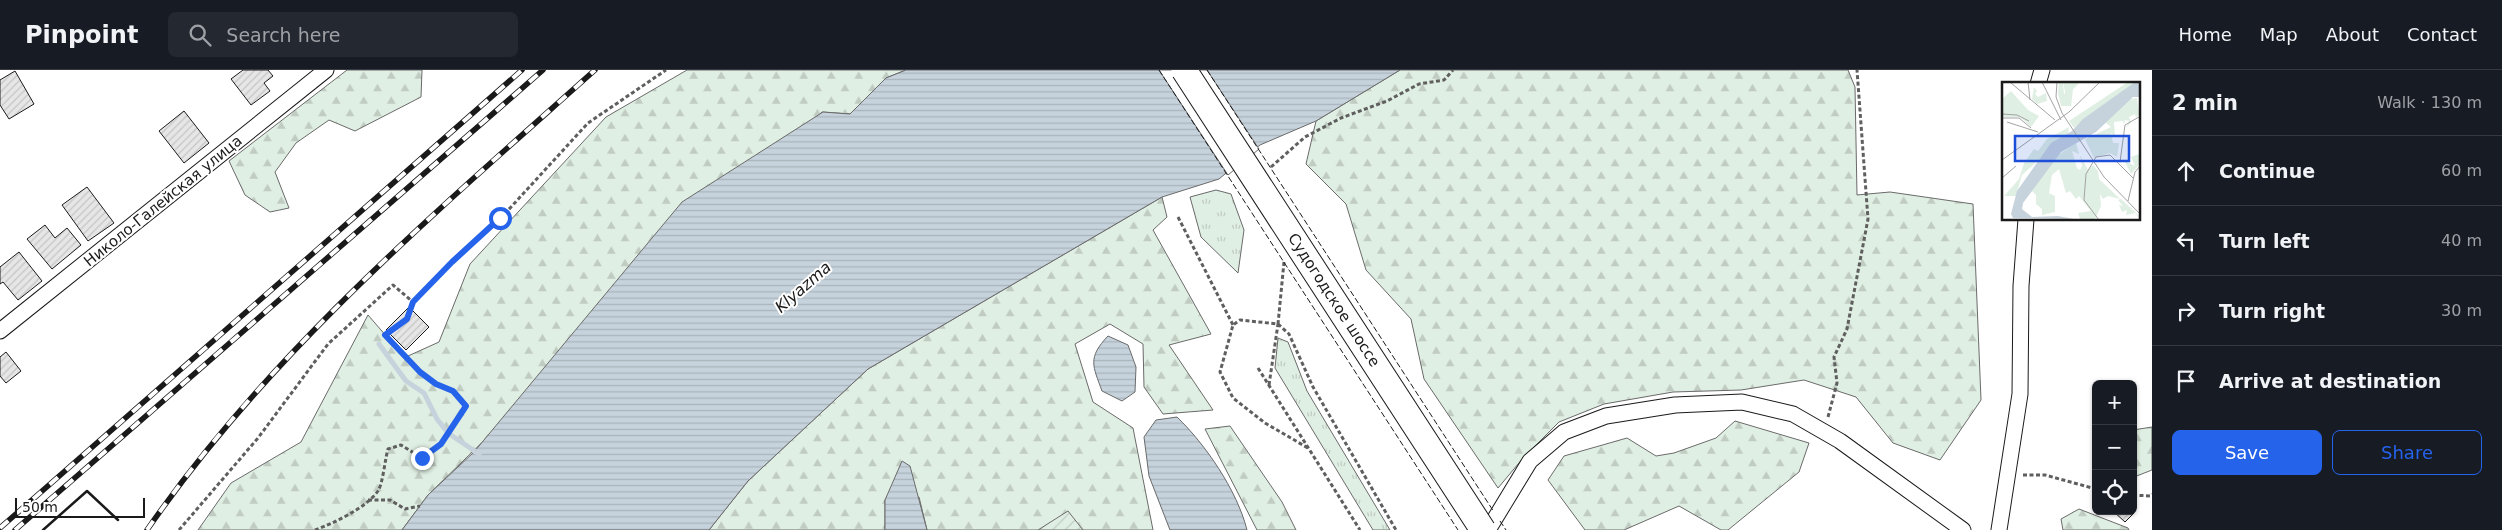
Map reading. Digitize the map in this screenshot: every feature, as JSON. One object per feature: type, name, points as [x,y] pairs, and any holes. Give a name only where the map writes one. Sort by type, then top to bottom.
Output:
[{"type":"main road","name":"Судогодское шоссе","points":[[1184,70],[1483,530]]},
{"type":"street","name":"Николо-Галейская улица","points":[[0,331],[326,70]]},
{"type":"street","points":[[1999,530],[2020,394],[2020,286],[2026,220]]},
{"type":"street","points":[[1488,530],[1530,461],[1564,432],[1606,416],[1675,405],[1742,402],[1794,414],[1840,441],[1963,530]]},
{"type":"path","points":[[315,530],[336,522],[379,490],[388,449],[401,445],[422,458],[441,444],[466,406],[453,391],[436,384],[420,372],[385,335],[407,319],[413,302],[452,262],[500,218],[588,123],[666,70]]},
{"type":"path","points":[[1268,172],[1273,163],[1305,138],[1341,118],[1387,101],[1419,84],[1444,80],[1453,70]]},
{"type":"path","points":[[1824,432],[1837,383],[1834,357],[1847,328],[1868,219],[1857,70]]},
{"type":"path","points":[[1178,217],[1233,325]]},
{"type":"path","points":[[1269,386],[1278,324],[1284,256]]},
{"type":"path","points":[[179,530],[258,438],[328,344],[394,284],[413,302]]},
{"type":"path","points":[[1308,448],[1265,423],[1234,398],[1220,372],[1233,325],[1240,320],[1278,324],[1289,334],[1313,387],[1396,530]]},
{"type":"path","points":[[1258,368],[1360,530]]},
{"type":"path","points":[[2007,475],[2045,475],[2092,488]]},
{"type":"path","points":[[2137,495],[2150,496],[2152,494]]},
{"type":"path","points":[[368,500],[390,500],[406,509],[420,506]]},
{"type":"green space","points":[[347,70],[422,70],[421,97],[355,131],[329,120],[296,143],[275,172],[289,208],[270,212],[245,195],[229,161]]},
{"type":"green space","points":[[687,70],[906,70],[886,78],[850,114],[822,112],[428,495],[402,530],[198,530],[231,483],[301,442],[368,315],[394,345],[408,356],[439,342],[470,264],[606,117]]},
{"type":"green space","points":[[1400,70],[1848,70],[1855,87],[1857,195],[1890,192],[1973,204],[1981,400],[1940,460],[1893,443],[1856,397],[1804,380],[1741,390],[1673,392],[1604,404],[1559,422],[1524,457],[1498,488],[1424,379],[1411,319],[1366,270],[1346,204],[1306,164],[1316,121]]},
{"type":"green space","points":[[1216,190],[1231,194],[1244,230],[1238,273],[1201,237],[1190,197]]},
{"type":"green space","points":[[1162,197],[1167,217],[1153,230],[1211,334],[1169,345],[1213,410],[1163,414],[1144,387],[1143,344],[1110,324],[1075,344],[1093,402],[1133,428],[1153,530],[927,530],[919,497],[885,500],[885,530],[709,530],[748,481],[868,369]]},
{"type":"green space","points":[[1278,338],[1288,342],[1307,391],[1390,530],[1373,530],[1275,368]]},
{"type":"green space","points":[[1735,421],[1809,443],[1799,472],[1728,530],[1721,530],[1679,506],[1624,530],[1585,530],[1548,480],[1564,456],[1627,438],[1656,456],[1674,453],[1716,438]]},
{"type":"green space","points":[[1230,426],[1282,502],[1296,530],[1257,530],[1205,429]]},
{"type":"green space","points":[[2152,427],[2152,470],[2137,476],[2137,470],[2137,429]]},
{"type":"green space","points":[[2079,509],[2129,530],[2063,530],[2061,519]]},
{"type":"green space","points":[[1068,511],[1083,530],[1038,530]]},
{"type":"water","name":"Klyazma","points":[[906,70],[1400,70],[1316,121],[1260,145],[1219,179],[1162,197],[868,369],[748,481],[709,530],[402,530],[428,495],[474,452],[682,202],[823,112],[850,114],[886,78]]},
{"type":"water","points":[[1108,336],[1128,345],[1136,367],[1135,392],[1122,401],[1102,391],[1094,368],[1094,356]]},
{"type":"water","points":[[1177,417],[1198,440],[1219,469],[1236,499],[1247,530],[1170,530],[1149,476],[1144,437],[1156,420]]},
{"type":"water","points":[[902,461],[910,466],[927,530],[885,530],[885,500]]},
{"type":"pier","points":[[1159,70],[1207,70],[1259,149],[1228,175]]},
{"type":"building","points":[[243,70],[268,70],[273,76],[264,83],[270,91],[251,105],[231,79]]},
{"type":"building","points":[[15,71],[34,104],[9,119],[0,105],[0,80]]},
{"type":"building","points":[[184,111],[209,143],[184,163],[159,131]]},
{"type":"building","points":[[87,187],[114,223],[88,241],[62,205]]},
{"type":"building","points":[[45,225],[55,238],[67,228],[81,245],[52,269],[27,239]]},
{"type":"building","points":[[19,252],[42,281],[18,300],[3,282],[0,284],[0,267]]},
{"type":"building","points":[[409,307],[429,327],[406,350],[386,330]]},
{"type":"building","points":[[6,352],[21,371],[6,383],[0,376],[0,357]]},
{"type":"building","points":[[2117,515],[2132,515],[2125,522]]},
{"type":"waterway","points":[[379,344],[406,381],[424,393],[437,419],[448,433],[479,454]]},
{"type":"railway","points":[[0,528],[522,70]]},
{"type":"railway","points":[[15,530],[543,70]]},
{"type":"railway","points":[[147,530],[195,465],[246,403],[300,344],[416,231],[595,70]]},
{"type":"fence","points":[[1159,70],[1458,530]]},
{"type":"fence","points":[[1207,70],[1494,512]]},
{"type":"fence","points":[[1500,521],[1506,530]]},
{"type":"wall","points":[[43,530],[87,491],[118,520]]},
{"type":"route","points":[[422,458],[441,444],[466,406],[453,391],[436,384],[420,372],[385,335],[407,319],[413,302],[452,262],[500,218]]}]
